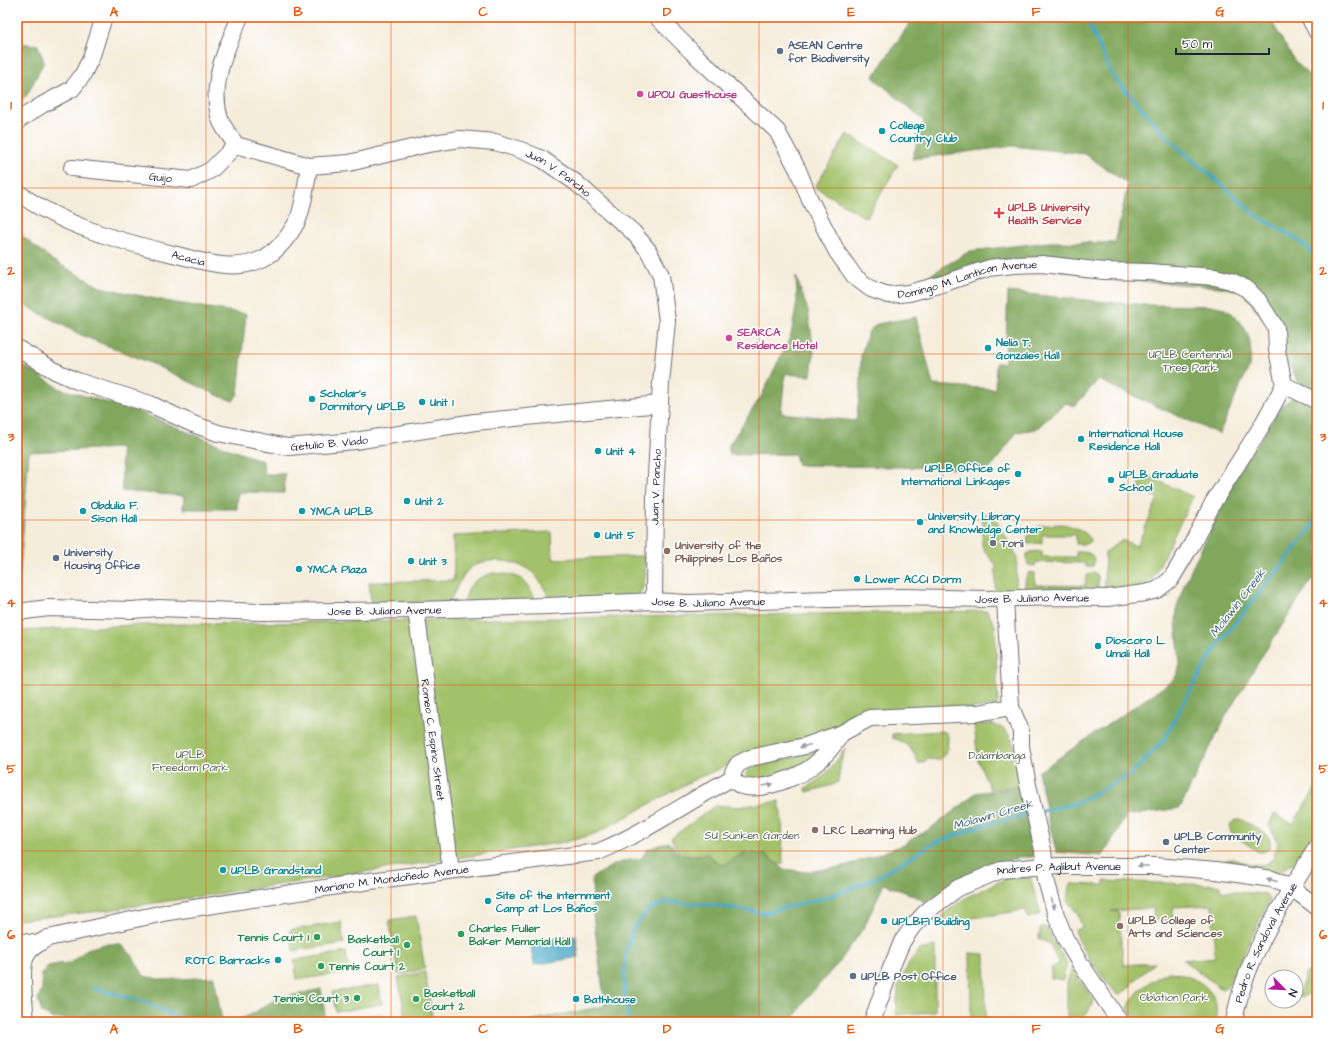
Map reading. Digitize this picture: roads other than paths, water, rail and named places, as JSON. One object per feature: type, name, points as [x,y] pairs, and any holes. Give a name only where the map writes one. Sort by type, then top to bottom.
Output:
[{"type":"street","points":[[17,122],[42,105],[72,89],[82,76],[91,58],[104,17]]},
{"type":"street","points":[[236,145],[220,120],[216,96],[219,72],[240,17]]},
{"type":"street","name":"Domingo M. Lantican Avenue","points":[[657,17],[702,62],[777,131],[798,170],[810,200],[837,252],[855,277],[872,289],[888,295],[909,293],[939,285],[990,268],[1013,265],[1042,264],[1104,271],[1149,272],[1215,277],[1231,281],[1246,289],[1258,300],[1276,328],[1277,350],[1284,385]]},
{"type":"street","points":[[1309,17],[1317,32]]},
{"type":"street","name":"Juan V. Pancho","points":[[236,145],[309,166],[349,164],[428,144],[460,139],[495,142],[518,149],[542,159],[575,182],[633,232],[648,250],[661,275],[667,321],[662,362],[655,494],[654,601]]},
{"type":"street","name":"Guijo","points":[[72,168],[191,180],[211,170],[236,145]]},
{"type":"street","name":"Acacia","points":[[17,192],[30,202],[51,213],[88,229],[131,244],[212,264],[239,266],[262,259],[281,245],[297,221],[309,166]]},
{"type":"street","name":"Getulio B. Viado","points":[[17,348],[55,371],[77,382],[150,404],[218,434],[288,446],[355,441],[475,422],[660,404]]},
{"type":"street","points":[[1284,385],[1317,401]]},
{"type":"street","name":"Jose B. Juliano Avenue","points":[[17,612],[49,608],[132,610],[166,608],[262,612],[416,610],[654,601],[687,603],[904,597],[1005,599],[1058,597],[1107,598],[1145,593],[1157,590],[1171,579],[1192,544],[1214,501],[1261,427],[1284,385]]},
{"type":"street","points":[[1005,599],[1011,707],[1021,731],[1028,786],[1043,850],[1046,880],[1056,915],[1066,938],[1078,960],[1120,1022]]},
{"type":"street","name":"Romeo C. Espino Street","points":[[416,610],[451,870]]},
{"type":"street","name":"Mariano M. Mondoñedo Avenue","points":[[842,733],[828,752],[816,764],[803,772],[780,782],[756,787],[737,784],[732,778],[733,772],[738,764],[750,758],[805,746],[842,733],[870,718],[978,713],[1011,707]]},
{"type":"street","name":"Mariano M. Mondoñedo Avenue","points":[[32,948],[48,938],[168,912],[370,881],[598,852],[622,842],[648,828],[732,778]]},
{"type":"street","name":"Pedro R. Sandoval Avenue","points":[[1234,1022],[1237,1004],[1258,949],[1268,928],[1317,847]]},
{"type":"street","name":"Andres P. Aglibut Avenue","points":[[872,1022],[902,942],[913,926],[927,911],[958,888],[1001,870],[1044,866],[1156,866],[1216,871],[1272,879],[1292,888],[1317,907]]},
{"type":"street","points":[[17,941],[32,948],[25,959],[23,970],[26,1022]]},
{"type":"water","points":[[576,935],[579,957],[534,965],[530,943]]},
{"type":"waterway","points":[[1086,17],[1112,75],[1170,140],[1256,215],[1297,239],[1317,257]]},
{"type":"waterway","name":"Molawin Creek","points":[[1038,812],[1077,803],[1131,774],[1164,740],[1187,696],[1216,647],[1308,532],[1317,518]]},
{"type":"waterway","name":"Molawin Creek","points":[[629,1022],[625,999],[624,980],[626,954],[632,930],[649,909],[668,902],[713,905],[763,913],[828,897],[874,879],[934,843],[978,827],[1030,814]]},
{"type":"waterway","points":[[93,988],[145,1002],[187,1022]]},
{"type":"place","name":"ASEAN Centre for Biodiversity","points":[[780,51]]},
{"type":"place","name":"UPOU Guesthouse","points":[[640,94]]},
{"type":"place","name":"College Country Club","points":[[882,131]]},
{"type":"place","name":"UPLB University Health Service","points":[[999,213]]},
{"type":"place","name":"SEARCA Residence Hotel","points":[[729,338]]},
{"type":"place","name":"Nelia T. Gonzales Hall","points":[[988,348]]},
{"type":"place","name":"Scholar's Dormitory UPLB","points":[[312,399]]},
{"type":"place","name":"Unit 1","points":[[422,402]]},
{"type":"place","name":"International House Residence Hall","points":[[1081,439]]},
{"type":"place","name":"Unit 4","points":[[598,451]]},
{"type":"place","name":"UPLB Office of International Linkages","points":[[1018,474]]},
{"type":"place","name":"UPLB Graduate School","points":[[1111,480]]},
{"type":"place","name":"Unit 2","points":[[407,501]]},
{"type":"place","name":"Obdulia F. Sison Hall","points":[[83,511]]},
{"type":"place","name":"YMCA UPLB","points":[[302,511]]},
{"type":"place","name":"University Library and Knowledge Center","points":[[920,522]]},
{"type":"place","name":"Unit 5","points":[[597,535]]},
{"type":"place","name":"Torii","points":[[993,543]]},
{"type":"place","name":"University of the Philippines Los Baños","points":[[667,551]]},
{"type":"place","name":"University Housing Office","points":[[56,558]]},
{"type":"place","name":"Unit 3","points":[[411,561]]},
{"type":"place","name":"YMCA Plaza","points":[[299,569]]},
{"type":"place","name":"Lower ACCI Dorm","points":[[857,579]]},
{"type":"place","name":"Dioscoro L. Umali Hall","points":[[1098,646]]},
{"type":"place","name":"LRC Learning Hub","points":[[815,830]]},
{"type":"place","name":"UPLB Community Center","points":[[1166,842]]},
{"type":"place","name":"UPLB Grandstand","points":[[223,870]]},
{"type":"place","name":"Site of the Internment Camp at Los Baños","points":[[488,901]]},
{"type":"place","name":"UPLBFI Building","points":[[884,921]]},
{"type":"place","name":"UPLB College of Arts and Sciences","points":[[1120,926]]},
{"type":"place","name":"Charles Fuller Baker Memorial Hall","points":[[461,934]]},
{"type":"place","name":"Tennis Court 1","points":[[317,937]]},
{"type":"place","name":"Basketball Court 1","points":[[407,945]]},
{"type":"place","name":"ROTC Barracks","points":[[278,960]]},
{"type":"place","name":"Tennis Court 2","points":[[321,966]]},
{"type":"place","name":"UPLB Post Office","points":[[853,976]]},
{"type":"place","name":"Tennis Court 3","points":[[357,998]]},
{"type":"place","name":"Basketball Court 2","points":[[416,999]]},
{"type":"place","name":"Bathhouse","points":[[576,999]]},
{"type":"park label","name":"UPLB Centennial Tree Park","points":[[1190,360]]},
{"type":"park label","name":"Dalambanga","points":[[997,755]]},
{"type":"park label","name":"UPLB Freedom Park","points":[[190,760]]},
{"type":"park label","name":"SU Sunken Garden","points":[[752,835]]},
{"type":"park label","name":"Oblation Park","points":[[1174,997]]}]
